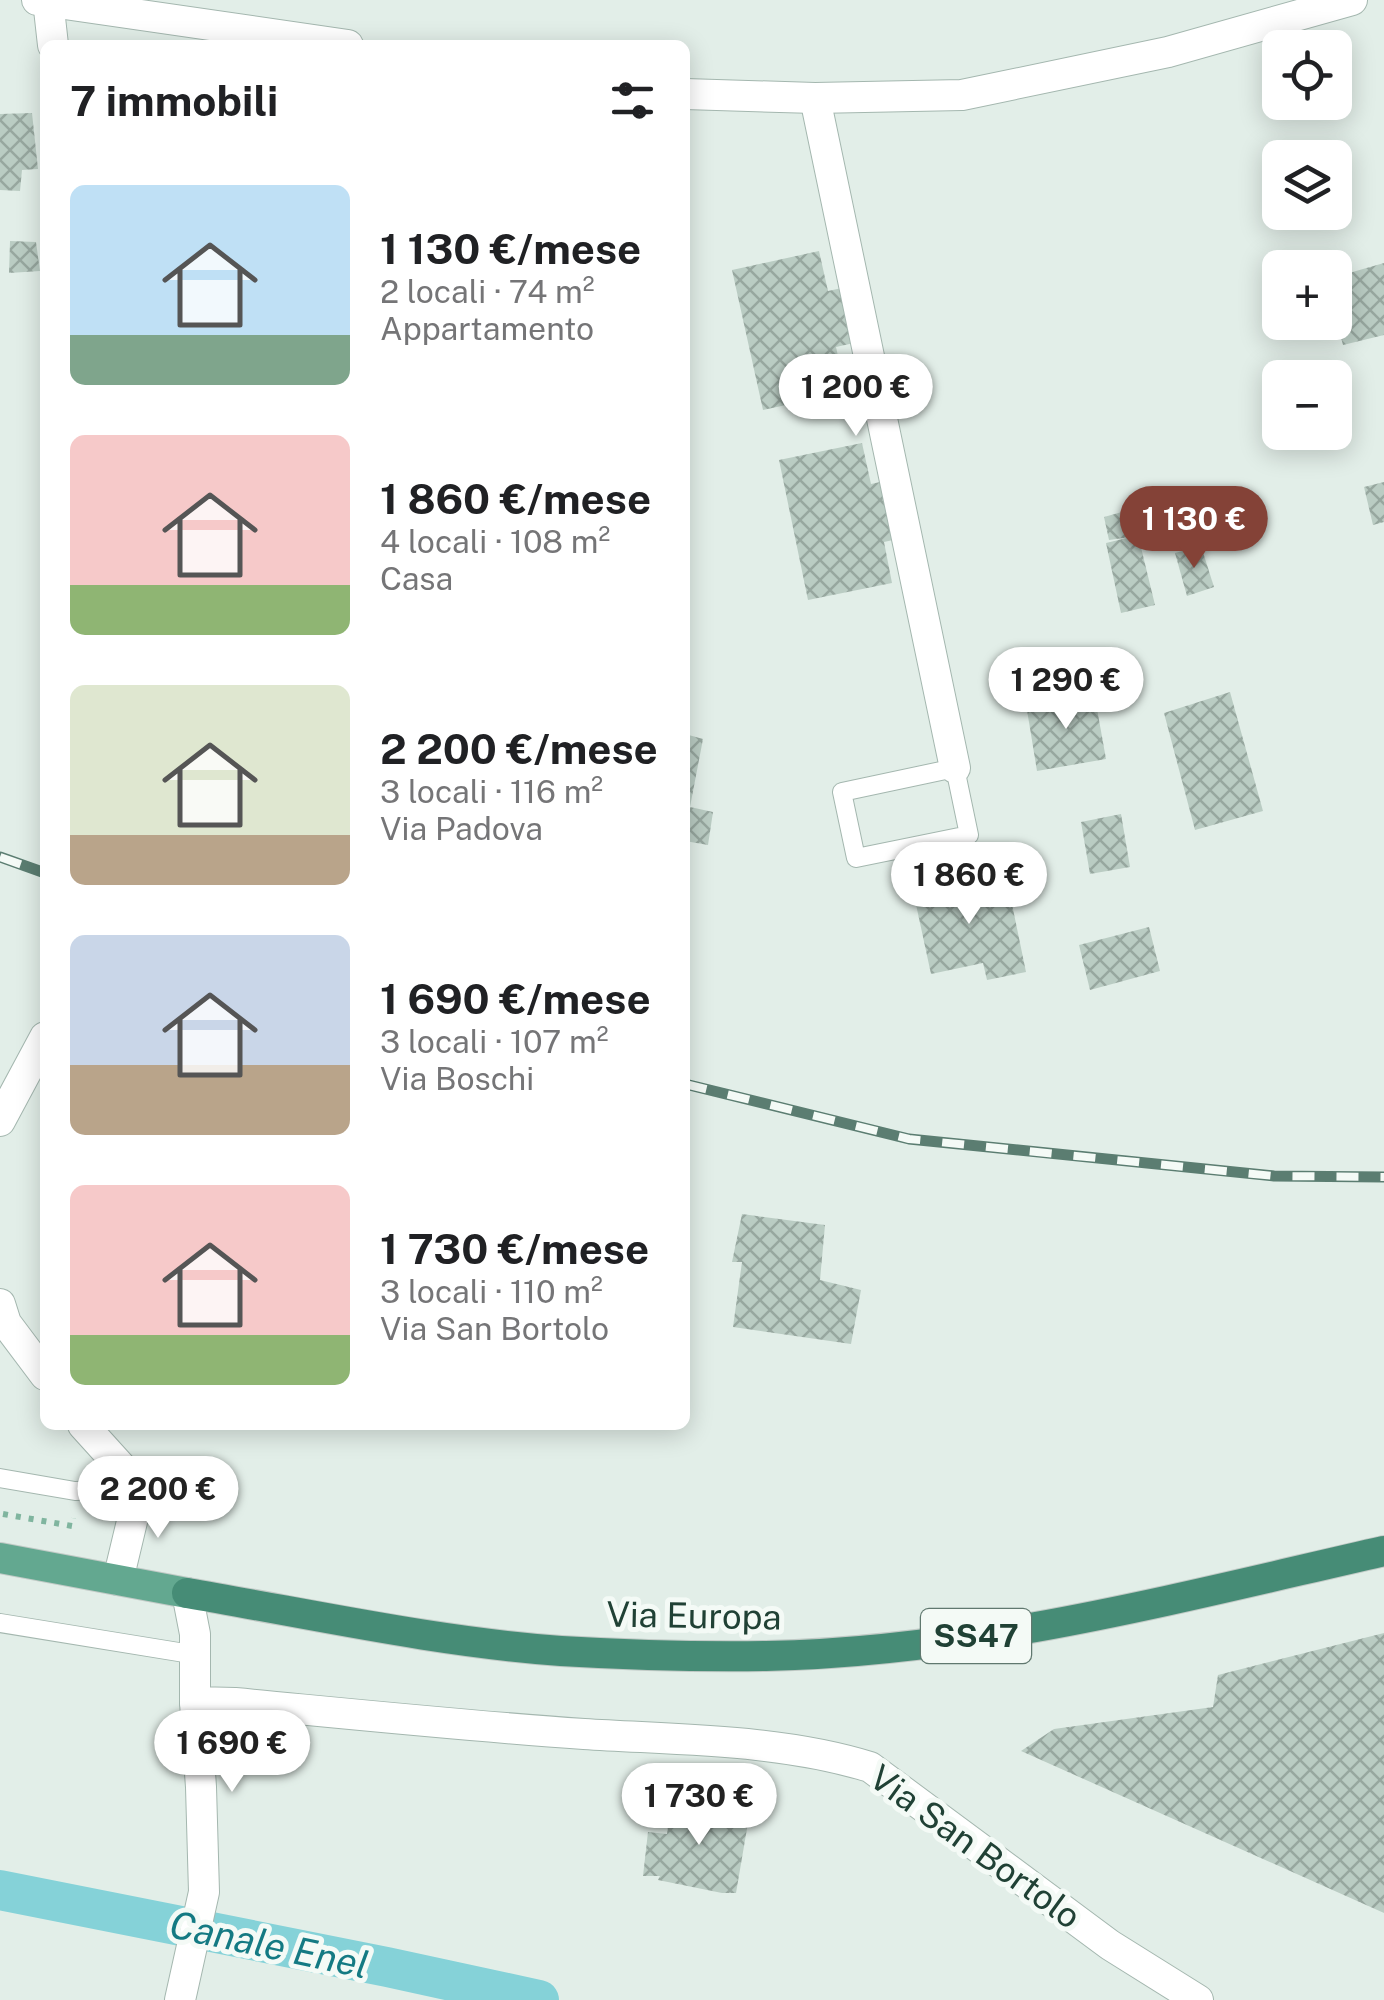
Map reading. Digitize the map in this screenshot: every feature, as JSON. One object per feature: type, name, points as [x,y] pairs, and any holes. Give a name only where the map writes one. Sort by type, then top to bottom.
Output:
[{"type":"highway","name":"Via Europa","points":[[188,1593],[477,1641],[560,1650],[767,1656],[894,1647],[1025,1628],[1384,1551]]},
{"type":"main road","name":"Via Europa","points":[[0,1558],[188,1593]]},
{"type":"street","points":[[52,40],[44,0],[314,40]]},
{"type":"street","points":[[690,94],[815,98],[962,95],[1168,52],[1352,0]]},
{"type":"street","points":[[815,98],[955,768]]},
{"type":"street","points":[[0,1121],[40,1046]]},
{"type":"street","points":[[0,1304],[6,1323],[40,1367]]},
{"type":"street","points":[[88,1430],[140,1488],[118,1580]]},
{"type":"street","points":[[180,2000],[204,1892],[195,1702],[197,1655],[188,1593]]},
{"type":"street","name":"Via San Bortolo","points":[[195,1702],[235,1702],[497,1728],[831,1754],[870,1766],[1110,1946],[1198,2000]]},
{"type":"lane","points":[[955,768],[969,835],[856,858],[842,792],[955,768]]},
{"type":"lane","points":[[0,1478],[76,1492],[140,1488]]},
{"type":"lane","points":[[0,1623],[197,1655]]},
{"type":"path","points":[[3,1514],[72,1526]]},
{"type":"building","points":[[32,113],[38,169],[22,170],[20,191],[0,190],[0,114]]},
{"type":"building","points":[[10,241],[36,242],[40,271],[9,273]]},
{"type":"building","points":[[819,251],[828,291],[842,288],[854,343],[836,347],[846,392],[763,410],[732,270]]},
{"type":"building","points":[[1384,263],[1384,335],[1343,345],[1342,340],[1352,340],[1352,272]]},
{"type":"building","points":[[862,443],[871,484],[880,482],[893,540],[884,542],[892,583],[808,600],[779,460]]},
{"type":"building","points":[[1384,482],[1384,522],[1373,525],[1364,487]]},
{"type":"building","points":[[1129,510],[1155,605],[1121,613],[1106,543],[1131,537],[1109,540],[1104,517]]},
{"type":"building","points":[[1201,546],[1214,587],[1187,596],[1175,553]]},
{"type":"building","points":[[1094,692],[1106,759],[1037,771],[1026,704]]},
{"type":"building","points":[[1230,692],[1263,811],[1195,830],[1164,713]]},
{"type":"building","points":[[690,735],[703,739],[690,807]]},
{"type":"building","points":[[690,807],[713,812],[708,845],[690,842]]},
{"type":"building","points":[[1121,814],[1130,867],[1090,874],[1081,822]]},
{"type":"building","points":[[966,874],[969,887],[1007,880],[1026,972],[987,980],[983,963],[931,974],[912,886]]},
{"type":"building","points":[[1149,927],[1160,971],[1090,990],[1079,945]]},
{"type":"building","points":[[742,1214],[825,1225],[820,1280],[861,1290],[851,1344],[733,1327],[742,1262],[732,1262]]},
{"type":"building","points":[[1384,1633],[1384,1913],[1021,1751],[1054,1729],[1213,1707],[1218,1675]]},
{"type":"building","points":[[671,1801],[750,1811],[736,1893],[658,1880],[660,1876],[643,1876],[648,1832],[667,1834]]},
{"type":"waterway","name":"Canale Enel","points":[[0,1890],[539,2000]]},
{"type":"railway","points":[[0,857],[40,871]]},
{"type":"railway","points":[[690,1085],[909,1139],[1274,1176],[1384,1177]]}]
